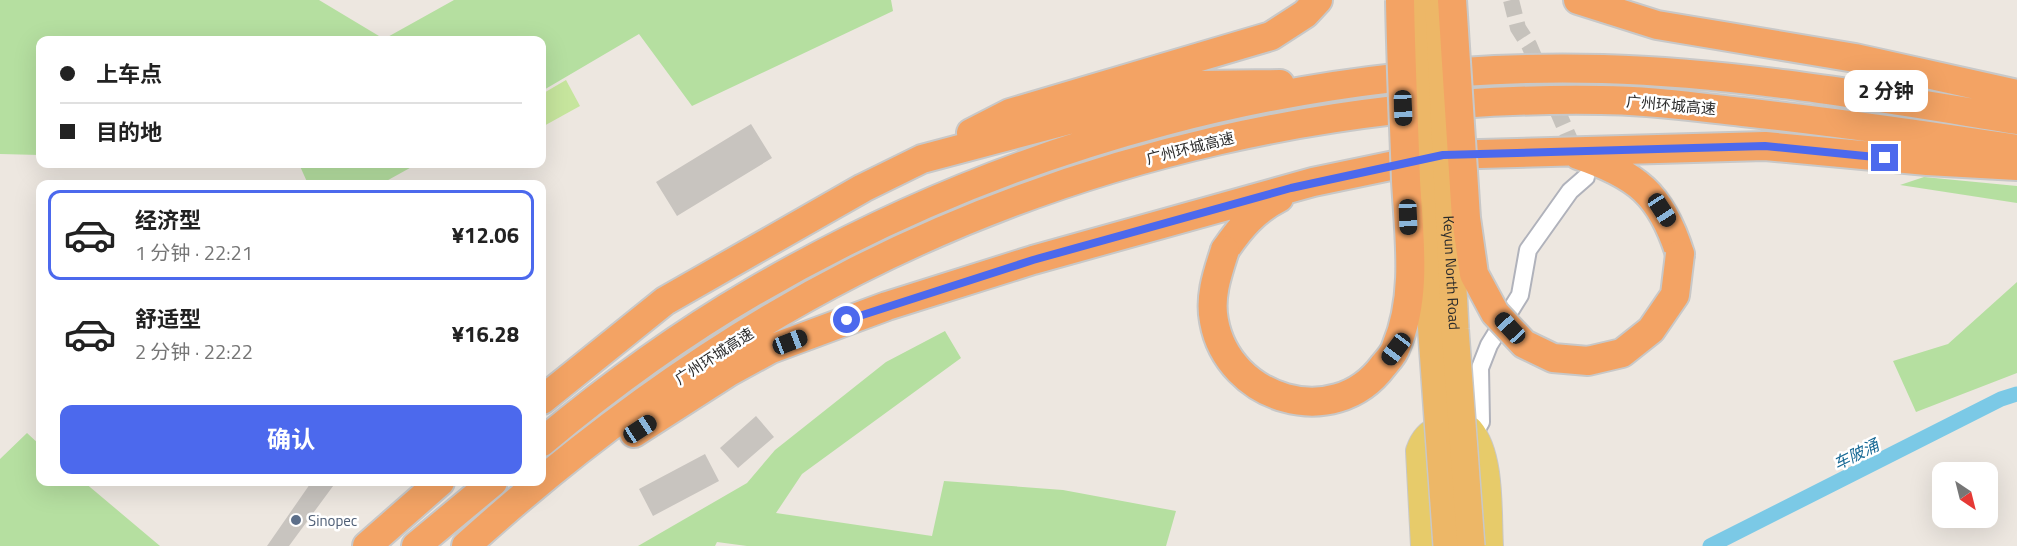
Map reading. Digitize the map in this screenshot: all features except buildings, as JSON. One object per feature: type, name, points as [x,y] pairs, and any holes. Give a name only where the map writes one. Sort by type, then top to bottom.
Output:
[{"type":"highway","points":[[546,396],[665,301],[863,188],[1010,113],[1271,36],[1305,14],[1318,0]]},
{"type":"highway","points":[[1313,182],[1265,205],[1242,226],[1225,250],[1214,285],[1213,320],[1222,346],[1243,375],[1270,394],[1303,402],[1342,397],[1373,379],[1396,349],[1410,296],[1400,0]]},
{"type":"highway","name":"Keyun North Road","points":[[1418,0],[1430,292],[1447,546]]},
{"type":"highway","name":"Keyun North Road","points":[[1439,0],[1455,329],[1471,546]]},
{"type":"highway","points":[[1452,0],[1466,218],[1474,274],[1495,313],[1524,344],[1553,358],[1588,361],[1622,353],[1651,330],[1675,295],[1680,254],[1670,222],[1654,198],[1612,167],[1562,150]]},
{"type":"highway","points":[[1578,0],[1658,25],[1855,58],[2017,93]]},
{"type":"highway","name":"广州环城高速","points":[[546,439],[627,376],[752,293],[840,244],[914,210],[1078,146],[1239,104],[1339,87],[1473,72],[1603,69],[1675,73],[1772,84],[2017,120]]},
{"type":"highway","points":[[921,159],[1201,85],[1252,82],[1339,87]]},
{"type":"highway","name":"广州环城高速","points":[[546,479],[596,439],[695,367],[778,315],[856,271],[999,208],[1093,174],[1268,129],[1378,112],[1474,102],[1605,100],[1673,104],[1905,132],[2017,149]]},
{"type":"highway","points":[[497,518],[729,372],[771,349],[886,306],[1022,264],[1313,182],[1443,155],[1562,150],[1765,146],[1927,161],[2017,166]]},
{"type":"highway","points":[[367,546],[435,486]]},
{"type":"highway","points":[[416,546],[488,486]]},
{"type":"highway","name":"广州环城高速","points":[[466,546],[537,486]]},
{"type":"main road","points":[[1424,546],[1418,462],[1422,441],[1429,433],[1447,427],[1461,427],[1474,434],[1483,455],[1490,546]]},
{"type":"street","points":[[1474,434],[1480,422],[1480,368],[1489,345],[1520,296],[1528,250],[1570,190],[1586,177]]},
{"type":"green space","points":[[0,0],[319,0],[379,36],[36,36],[36,155],[0,154]]},
{"type":"green space","points":[[454,0],[891,0],[893,11],[692,106],[639,34],[546,89],[546,36],[389,36]]},
{"type":"green space","points":[[566,80],[580,106],[546,125],[546,92]]},
{"type":"green space","points":[[301,168],[410,168],[388,180],[306,180]]},
{"type":"green space","points":[[1924,177],[2017,186],[2017,203],[1900,185]]},
{"type":"green space","points":[[2017,282],[2017,373],[1916,412],[1893,361],[1948,344]]},
{"type":"green space","points":[[945,331],[961,358],[802,474],[776,513],[932,536],[944,481],[1063,490],[1176,511],[1166,546],[747,546],[717,542],[715,546],[638,546],[747,483],[775,450],[886,362]]},
{"type":"green space","points":[[27,433],[36,441],[36,486],[89,486],[160,546],[0,546],[0,459]]},
{"type":"waterway","name":"车陂涌","points":[[1710,546],[2001,399],[2017,394]]},
{"type":"tunnel","points":[[1511,0],[1518,28],[1529,45],[1577,156]]},
{"type":"place","name":"Sinopec","points":[[296,520]]},
{"type":"route","points":[[847,320],[1033,260],[1291,188],[1443,155],[1765,146],[1885,158]]}]
